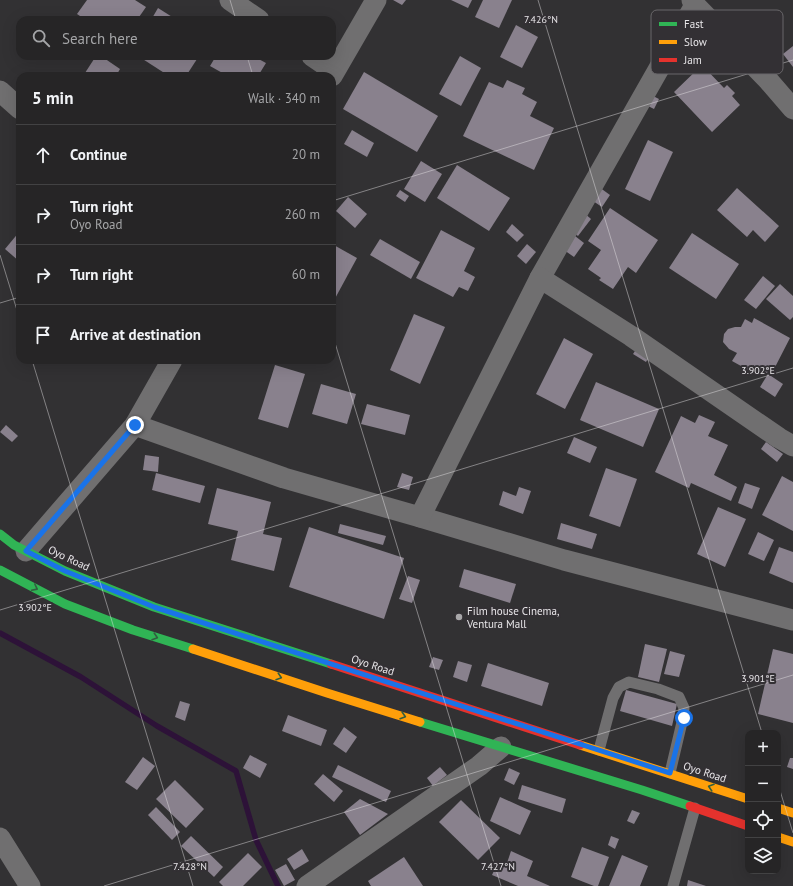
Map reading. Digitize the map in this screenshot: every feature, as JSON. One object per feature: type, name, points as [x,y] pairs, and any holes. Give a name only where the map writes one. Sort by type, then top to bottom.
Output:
[{"type":"main road","name":"Oyo Road","points":[[0,534],[14,545],[65,571],[154,607],[745,798]]},
{"type":"main road","points":[[0,570],[65,604],[133,630],[327,693],[642,790],[745,825]]},
{"type":"main road","points":[[781,809],[793,813]]},
{"type":"main road","points":[[781,838],[793,842]]},
{"type":"street","points":[[230,0],[253,16]]},
{"type":"street","points":[[334,72],[376,0]]},
{"type":"street","points":[[693,2],[701,10]]},
{"type":"street","points":[[317,60],[331,72]]},
{"type":"street","points":[[420,517],[540,278],[653,74]]},
{"type":"street","points":[[762,74],[793,109]]},
{"type":"street","points":[[0,91],[16,105]]},
{"type":"street","points":[[540,278],[631,336],[779,438],[793,446]]},
{"type":"street","points":[[26,551],[135,425],[170,364]]},
{"type":"street","points":[[135,425],[284,478],[564,560],[793,620]]},
{"type":"street","points":[[307,886],[479,766],[501,746]]},
{"type":"street","points":[[0,838],[30,886]]},
{"type":"lane","points":[[600,750],[613,698],[619,687],[629,682],[658,689],[679,697],[684,708],[684,718],[670,773]]},
{"type":"lane","points":[[673,886],[695,808]]},
{"type":"building","points":[[87,0],[135,0],[146,7],[140,16],[80,16],[77,14]]},
{"type":"building","points":[[393,0],[406,0],[402,5]]},
{"type":"building","points":[[451,0],[472,0],[468,8]]},
{"type":"building","points":[[483,0],[512,0],[499,28],[475,17]]},
{"type":"building","points":[[158,8],[171,16],[153,16]]},
{"type":"building","points":[[516,25],[538,37],[522,68],[500,57]]},
{"type":"building","points":[[793,46],[793,67],[783,54]]},
{"type":"building","points":[[460,56],[481,68],[461,106],[439,94]]},
{"type":"building","points":[[93,60],[107,60],[120,69],[118,72],[86,72]]},
{"type":"building","points":[[144,60],[196,60],[189,72],[163,72]]},
{"type":"building","points":[[214,60],[260,60],[266,63],[260,72],[221,72],[210,66]]},
{"type":"building","points":[[364,72],[438,116],[417,152],[343,109]]},
{"type":"building","points":[[693,74],[711,74],[724,88],[727,85],[735,93],[732,96],[740,105],[712,132],[674,92]]},
{"type":"building","points":[[507,80],[525,88],[522,94],[537,102],[530,116],[554,128],[534,170],[463,136],[489,82],[503,88]]},
{"type":"building","points":[[649,94],[659,99],[654,109],[644,104]]},
{"type":"building","points":[[352,130],[374,143],[367,157],[344,144]]},
{"type":"building","points":[[648,140],[673,152],[650,201],[625,189]]},
{"type":"building","points":[[421,161],[442,174],[425,202],[404,189]]},
{"type":"building","points":[[457,165],[510,198],[489,231],[437,198]]},
{"type":"building","points":[[599,187],[610,195],[602,207],[590,199]]},
{"type":"building","points":[[737,188],[779,226],[765,242],[753,230],[747,237],[717,210]]},
{"type":"building","points":[[400,190],[409,196],[405,202],[396,196]]},
{"type":"building","points":[[348,197],[367,214],[355,228],[336,211]]},
{"type":"building","points":[[610,208],[658,240],[636,273],[628,267],[613,289],[599,280],[601,278],[588,269],[601,250],[588,241]]},
{"type":"building","points":[[583,212],[591,219],[578,236],[569,229]]},
{"type":"building","points":[[512,224],[524,235],[517,242],[506,232]]},
{"type":"building","points":[[441,230],[475,248],[464,271],[475,277],[468,291],[459,287],[453,297],[416,278]]},
{"type":"building","points":[[692,233],[739,264],[716,299],[669,268]]},
{"type":"building","points":[[16,236],[16,259],[5,249]]},
{"type":"building","points":[[575,236],[584,243],[574,257],[564,250]]},
{"type":"building","points":[[380,239],[420,262],[411,279],[370,255]]},
{"type":"building","points":[[527,244],[536,252],[526,264],[517,256]]},
{"type":"building","points":[[336,246],[357,258],[336,297]]},
{"type":"building","points":[[763,276],[775,286],[756,309],[744,300]]},
{"type":"building","points":[[780,284],[793,296],[793,317],[790,320],[766,299]]},
{"type":"building","points":[[414,314],[445,327],[420,384],[390,370]]},
{"type":"building","points":[[754,318],[790,338],[772,373],[768,371],[767,373],[753,365],[750,371],[732,361],[737,353],[729,349],[723,342],[724,334],[728,329],[741,327],[745,319],[752,323]]},
{"type":"building","points":[[564,338],[593,354],[565,409],[536,394]]},
{"type":"building","points":[[639,345],[651,353],[646,362],[633,354]]},
{"type":"building","points":[[275,365],[305,374],[288,428],[258,419]]},
{"type":"building","points":[[768,374],[783,384],[775,397],[760,387]]},
{"type":"building","points":[[596,382],[659,409],[643,447],[580,420]]},
{"type":"building","points":[[321,384],[356,394],[347,424],[312,414]]},
{"type":"building","points":[[367,404],[410,415],[405,435],[361,424]]},
{"type":"building","points":[[699,415],[715,422],[708,436],[728,445],[714,475],[737,487],[731,501],[691,483],[689,488],[655,472],[681,416],[695,423]]},
{"type":"building","points":[[6,425],[18,436],[12,442],[0,432]]},
{"type":"building","points":[[574,437],[597,447],[590,463],[567,453]]},
{"type":"building","points":[[766,442],[783,454],[777,462],[761,449]]},
{"type":"building","points":[[145,455],[159,457],[158,472],[143,470]]},
{"type":"building","points":[[606,468],[637,479],[620,527],[589,516]]},
{"type":"building","points":[[156,473],[205,486],[200,503],[152,490]]},
{"type":"building","points":[[402,473],[413,477],[409,490],[397,487]]},
{"type":"building","points":[[782,476],[793,482],[793,531],[762,515]]},
{"type":"building","points":[[745,483],[760,488],[752,509],[738,503]]},
{"type":"building","points":[[519,487],[531,491],[523,514],[499,505],[503,491],[516,496]]},
{"type":"building","points":[[217,488],[271,502],[263,534],[282,538],[274,571],[231,560],[238,531],[208,524]]},
{"type":"building","points":[[718,507],[746,519],[725,567],[697,554]]},
{"type":"building","points":[[561,523],[597,534],[592,549],[557,539]]},
{"type":"building","points":[[340,524],[386,536],[383,545],[338,533]]},
{"type":"building","points":[[309,527],[404,558],[384,619],[289,587]]},
{"type":"building","points":[[758,532],[774,540],[764,561],[748,554]]},
{"type":"building","points":[[779,547],[793,552],[793,583],[769,573]]},
{"type":"building","points":[[464,569],[516,584],[510,603],[459,587]]},
{"type":"building","points":[[408,576],[420,580],[412,603],[399,599]]},
{"type":"building","points":[[645,644],[667,649],[659,682],[638,677]]},
{"type":"building","points":[[773,649],[793,654],[793,723],[758,714]]},
{"type":"building","points":[[670,651],[685,655],[679,677],[664,674]]},
{"type":"building","points":[[433,657],[443,660],[439,670],[429,667]]},
{"type":"building","points":[[458,661],[472,665],[467,682],[453,677]]},
{"type":"building","points":[[488,663],[549,683],[542,706],[481,686]]},
{"type":"building","points":[[626,690],[677,704],[672,726],[620,711]]},
{"type":"building","points":[[180,701],[190,704],[185,721],[175,717]]},
{"type":"building","points":[[288,715],[327,730],[321,746],[282,731]]},
{"type":"building","points":[[344,727],[357,737],[346,753],[333,744]]},
{"type":"building","points":[[250,755],[267,764],[260,778],[243,768]]},
{"type":"building","points":[[143,757],[155,766],[137,790],[125,782]]},
{"type":"building","points":[[790,758],[793,758],[793,769],[787,767]]},
{"type":"building","points":[[338,765],[391,791],[386,802],[332,777]]},
{"type":"building","points":[[440,767],[447,775],[433,786],[427,778]]},
{"type":"building","points":[[509,768],[520,773],[514,785],[504,780]]},
{"type":"building","points":[[323,774],[343,791],[334,802],[314,784]]},
{"type":"building","points":[[175,780],[204,809],[186,828],[156,799]]},
{"type":"building","points":[[522,785],[566,799],[562,813],[518,799]]},
{"type":"building","points":[[500,797],[531,811],[520,835],[490,821]]},
{"type":"building","points":[[360,799],[388,814],[360,835],[344,812]]},
{"type":"building","points":[[461,800],[500,838],[478,860],[439,822]]},
{"type":"building","points":[[156,807],[180,832],[172,840],[148,815]]},
{"type":"building","points":[[632,810],[640,813],[634,824],[627,821]]},
{"type":"building","points":[[191,836],[223,867],[214,877],[181,846]]},
{"type":"building","points":[[611,836],[619,839],[615,849],[608,845]]},
{"type":"building","points":[[582,847],[609,857],[598,886],[594,886],[571,877]]},
{"type":"building","points":[[302,849],[309,861],[294,870],[287,859]]},
{"type":"building","points":[[511,851],[533,861],[527,876],[550,886],[518,886],[492,875],[498,862],[506,866]]},
{"type":"building","points":[[248,853],[262,867],[243,886],[223,886],[219,882]]},
{"type":"building","points":[[622,855],[648,866],[640,886],[609,886]]},
{"type":"building","points":[[404,857],[423,886],[371,886],[368,881]]},
{"type":"building","points":[[286,864],[295,880],[284,886],[275,870]]},
{"type":"building","points":[[688,880],[706,886],[687,886]]},
{"type":"waterway","points":[[0,633],[81,677],[157,726],[236,771],[256,840],[278,886]]},
{"type":"traffic: fast","points":[[0,534],[14,545],[65,571],[154,607],[331,664]]},
{"type":"traffic: fast","points":[[0,570],[65,604],[133,630],[193,649]]},
{"type":"traffic: fast","points":[[420,722],[690,806]]},
{"type":"traffic: slow","points":[[193,649],[420,722]]},
{"type":"traffic: slow","points":[[580,745],[745,798]]},
{"type":"traffic: slow","points":[[781,809],[793,813]]},
{"type":"traffic: slow","points":[[781,838],[793,842]]},
{"type":"traffic: jam","points":[[331,664],[580,745]]},
{"type":"traffic: jam","points":[[690,806],[745,825]]},
{"type":"place","name":"Film house Cinema, Ventura Mall","points":[[459,617]]},
{"type":"route","points":[[135,425],[26,551],[65,571],[154,607],[670,773],[684,718]]}]
